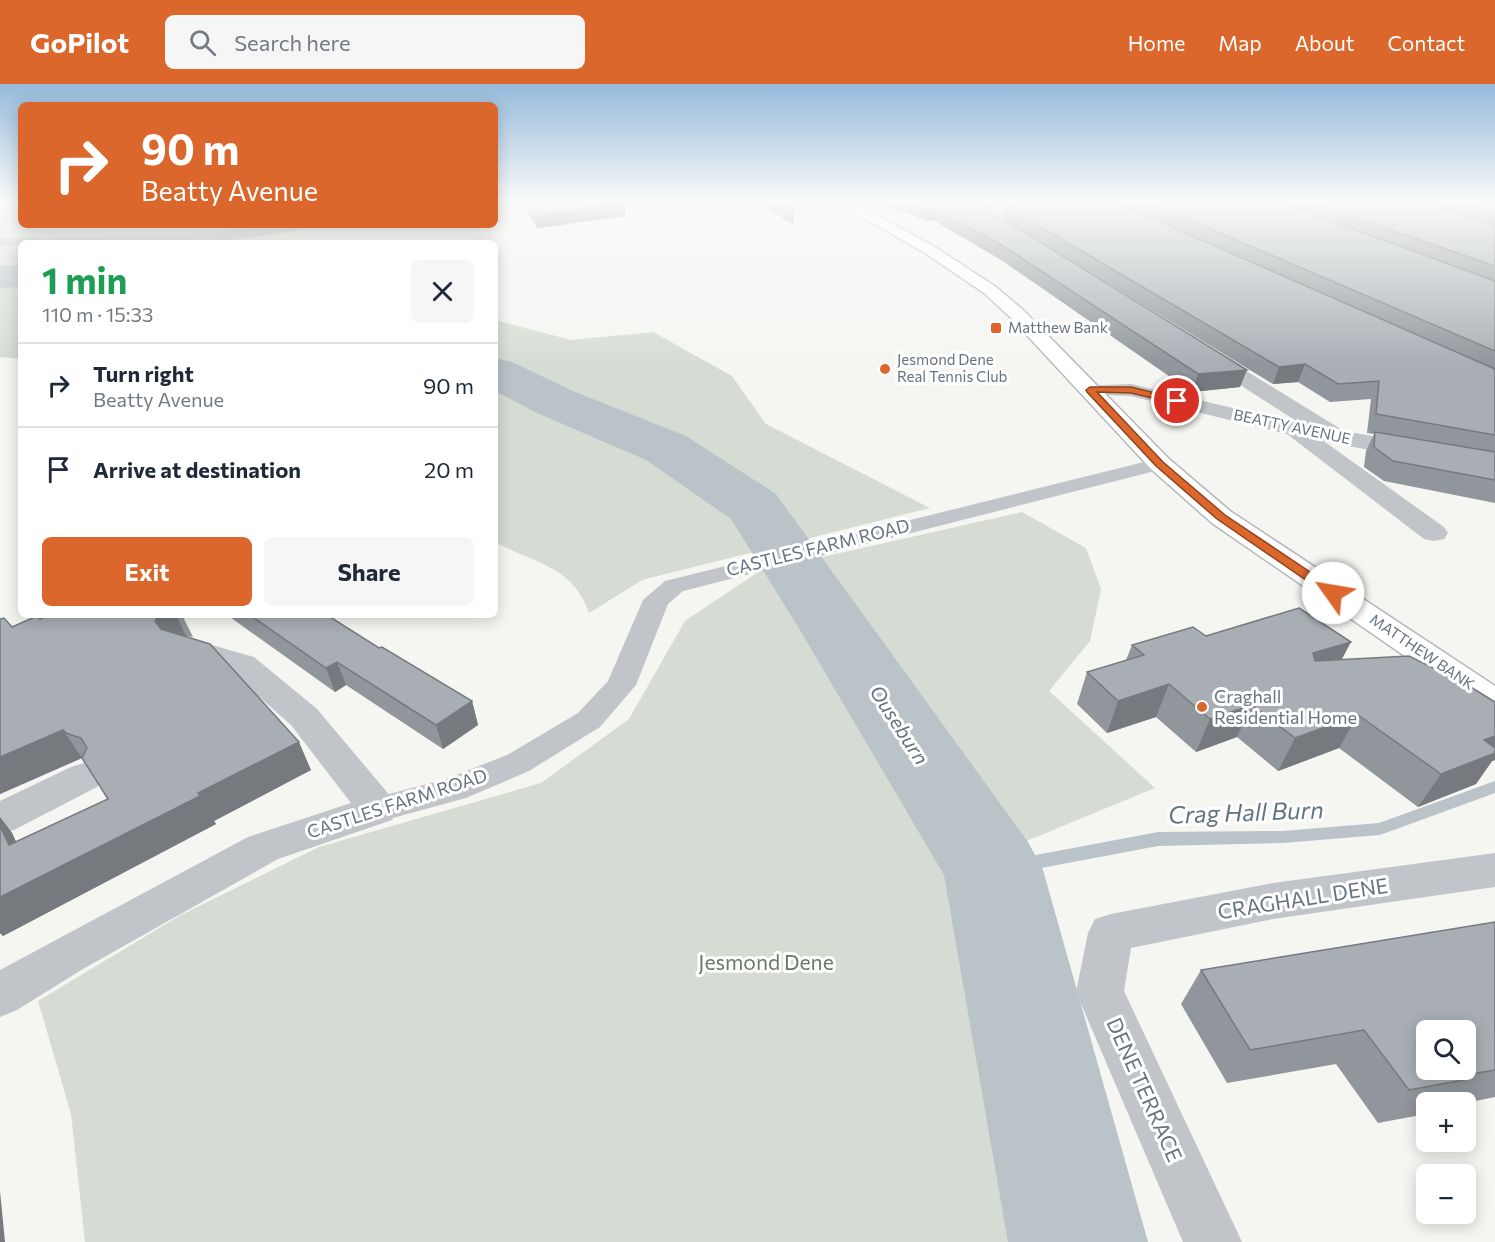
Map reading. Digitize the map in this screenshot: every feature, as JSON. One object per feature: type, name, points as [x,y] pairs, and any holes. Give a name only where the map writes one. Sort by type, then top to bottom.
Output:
[{"type":"main road","name":"MATTHEW BANK","points":[[941,257],[983,284],[1017,314],[1160,464],[1221,517],[1495,702]]},
{"type":"street","points":[[1194,347],[1336,436]]},
{"type":"street","name":"BEATTY AVENUE","points":[[1090,390],[1131,390],[1293,429],[1495,465]]},
{"type":"street","points":[[1293,429],[1434,533]]},
{"type":"street","name":"CASTLES FARM ROAD","points":[[0,995],[66,956],[263,848],[378,809],[454,789],[518,764],[589,720],[621,685],[656,600],[674,586],[1160,464]]},
{"type":"street","points":[[187,648],[242,664],[304,717],[378,809]]},
{"type":"street","points":[[0,819],[84,777]]},
{"type":"street","name":"CRAGHALL DENE","points":[[1111,933],[1273,901],[1495,870]]},
{"type":"street","name":"DENE TERRACE","points":[[1111,933],[1100,992],[1213,1242]]},
{"type":"green space","points":[[0,257],[18,257],[18,359],[0,357]]},
{"type":"green space","points":[[498,321],[571,340],[653,332],[732,376],[766,424],[930,508],[642,580],[589,613],[582,597],[562,575],[498,543]]},
{"type":"green space","name":"Jesmond Dene","points":[[1022,512],[1086,548],[1101,589],[1090,641],[1049,691],[1155,788],[1024,842],[1116,1242],[85,1242],[71,1114],[38,1001],[181,915],[319,847],[541,783],[629,719],[685,621],[760,571]]},
{"type":"building","points":[[1020,257],[1064,257],[1247,370],[1198,374]]},
{"type":"building","points":[[1092,257],[1240,257],[1495,369],[1495,435],[1376,414],[1379,381],[1338,384],[1305,364],[1279,367]]},
{"type":"building","points":[[1276,257],[1430,257],[1495,281],[1495,351]]},
{"type":"building","points":[[1469,257],[1495,257],[1495,266]]},
{"type":"building","points":[[1375,432],[1495,452],[1495,480],[1393,461],[1374,447]]},
{"type":"building","points":[[1299,608],[1351,642],[1313,653],[1315,661],[1409,656],[1439,671],[1443,670],[1495,702],[1495,736],[1484,740],[1495,748],[1495,753],[1441,774],[1358,715],[1295,738],[1252,705],[1210,719],[1169,684],[1118,701],[1087,672],[1144,655],[1132,645],[1193,627],[1206,636]]},
{"type":"building","points":[[4,618],[12,627],[32,618],[157,618],[155,621],[161,629],[210,644],[299,742],[198,793],[200,796],[0,897],[0,826],[9,845],[108,799],[82,758],[87,748],[81,738],[63,730],[0,757],[0,619]]},
{"type":"building","points":[[254,618],[332,618],[472,701],[436,725],[337,662],[326,668]]},
{"type":"building","points":[[1495,922],[1495,1070],[1476,1073],[1476,1020],[1416,1020],[1416,1080],[1464,1080],[1409,1090],[1364,1030],[1250,1050],[1201,970]]},
{"type":"waterway","name":"Ouseburn","points":[[0,277],[18,276]]},
{"type":"waterway","name":"Ouseburn","points":[[498,374],[555,402],[666,448],[754,507],[837,630],[993,870],[1078,1242]]},
{"type":"waterway","name":"Crag Hall Burn","points":[[993,870],[1158,839],[1283,837],[1380,829],[1495,787]]},
{"type":"place","name":"Matthew Bank","points":[[996,328]]},
{"type":"place","name":"Jesmond Dene Real Tennis Club","points":[[885,369]]},
{"type":"place","name":"Craghall Residential Home","points":[[1202,707]]},
{"type":"route","points":[[1177,401],[1131,390],[1090,390],[1160,464],[1221,517],[1333,593]]}]
